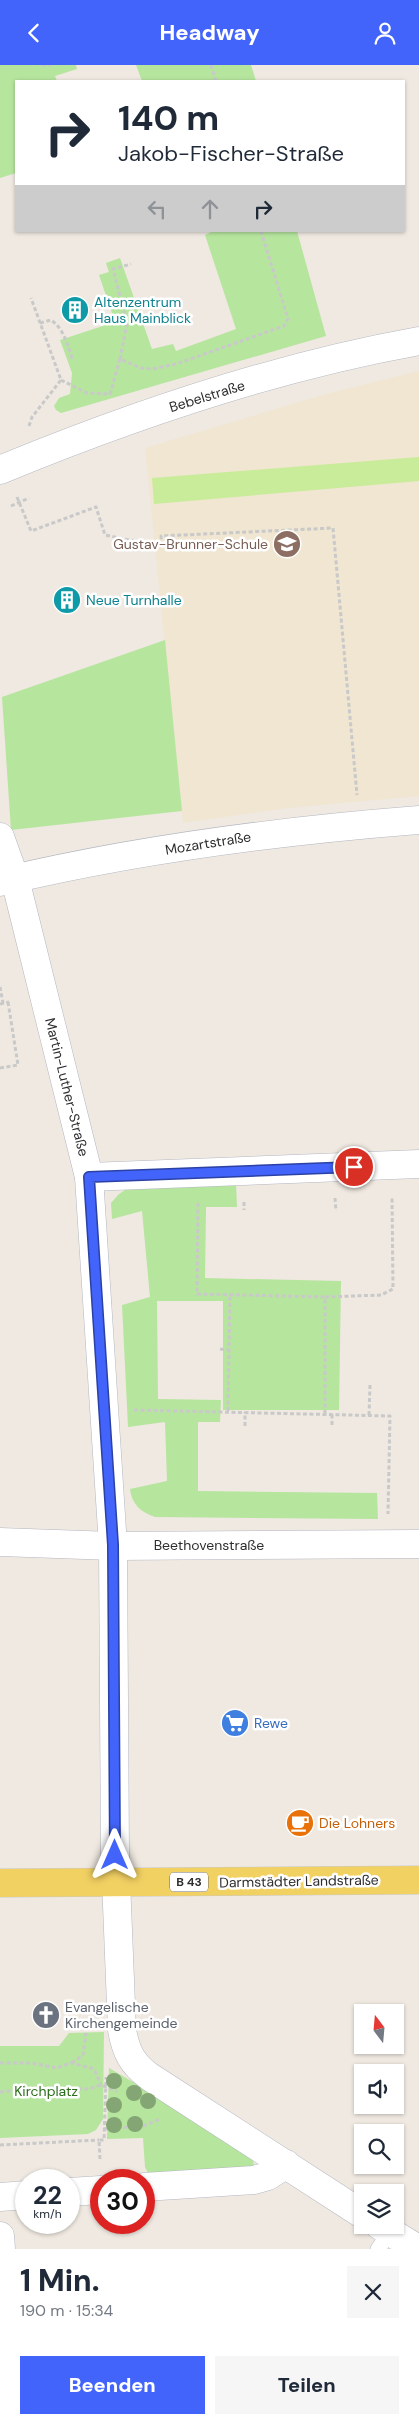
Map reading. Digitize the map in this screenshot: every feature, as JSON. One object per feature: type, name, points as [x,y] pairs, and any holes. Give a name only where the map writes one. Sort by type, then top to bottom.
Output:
[{"type":"main road","name":"Darmstädter Landstraße","points":[[0,1883],[419,1880]]},
{"type":"street","name":"Bebelstraße","points":[[0,470],[194,399],[342,358],[419,341]]},
{"type":"street","name":"Mozartstraße","points":[[7,880],[124,856],[234,838],[419,820]]},
{"type":"street","name":"Martin-Luther-Straße","points":[[0,837],[7,880],[89,1177],[113,1545],[116,1883],[122,2030],[126,2051]]},
{"type":"street","points":[[89,1177],[419,1164]]},
{"type":"street","name":"Beethovenstraße","points":[[0,1542],[113,1545],[419,1544]]},
{"type":"street","points":[[126,2051],[134,2064],[150,2077],[354,2210]]},
{"type":"street","points":[[155,2186],[254,2180],[268,2176],[286,2165]]},
{"type":"street","points":[[0,2197],[15,2196]]},
{"type":"street","points":[[382,2235],[418,2249]]},
{"type":"street","points":[[0,2236],[1,2249]]},
{"type":"path","points":[[42,65],[51,65]]},
{"type":"path","points":[[211,65],[216,80]]},
{"type":"path","points":[[120,359],[141,368],[152,369],[176,364],[286,324],[288,319],[261,232]]},
{"type":"path","points":[[30,298],[61,380],[87,393],[110,394],[120,359],[127,323],[113,269],[131,264]]},
{"type":"path","points":[[40,323],[50,320],[54,322],[64,334],[72,359],[74,357]]},
{"type":"path","points":[[40,454],[29,428],[29,422],[61,380]]},
{"type":"path","points":[[11,505],[29,498]]},
{"type":"path","points":[[28,526],[31,531],[96,507],[105,535],[162,547],[161,536],[333,528],[350,741],[358,801]]},
{"type":"path","points":[[0,987],[1,1003],[14,1002]]},
{"type":"path","points":[[0,1068],[18,1065],[8,1002]]},
{"type":"path","points":[[199,1173],[197,1294],[325,1297],[381,1295],[393,1289],[392,1165]]},
{"type":"path","points":[[228,1411],[230,1295]]},
{"type":"path","points":[[325,1297],[325,1414]]},
{"type":"path","points":[[220,1349],[229,1350]]},
{"type":"path","points":[[369,1415],[370,1385]]},
{"type":"path","points":[[104,1409],[390,1416],[387,1545]]},
{"type":"path","points":[[244,1426],[245,1412]]},
{"type":"path","points":[[332,1414],[332,1425]]},
{"type":"path","points":[[0,2063],[32,2063],[56,2068],[71,2063],[83,2055],[86,2033]]},
{"type":"path","points":[[0,2145],[104,2139],[103,2085],[107,2051],[126,2051]]},
{"type":"path","points":[[71,2063],[96,2071],[103,2085]]},
{"type":"path","points":[[0,2091],[35,2088],[89,2089],[103,2085],[120,2092]]},
{"type":"path","points":[[104,2129],[158,2122],[162,2118],[161,2112]]},
{"type":"path","points":[[99,2140],[100,2169]]},
{"type":"shaded area","name":"Gustav-Brunner-Schule","points":[[419,371],[419,796],[288,808],[183,823],[145,448],[326,394]]},
{"type":"green space","points":[[0,65],[76,65],[77,69],[55,76],[57,80],[15,80],[15,173],[0,178]]},
{"type":"green space","points":[[136,65],[251,65],[256,80],[142,80]]},
{"type":"green space","points":[[211,232],[297,232],[326,336],[61,413],[56,410],[54,406],[59,398],[70,394],[72,373],[60,340],[115,322],[99,275],[109,272],[106,263],[120,258],[152,349],[173,344],[176,351],[236,329],[205,235]]},
{"type":"green space","points":[[419,457],[419,481],[154,504],[152,478]]},
{"type":"green space","points":[[165,640],[182,811],[11,830],[2,697]]},
{"type":"green space","points":[[236,1183],[237,1207],[206,1207],[205,1278],[341,1281],[339,1410],[223,1410],[223,1301],[157,1301],[158,1399],[221,1400],[220,1422],[198,1422],[198,1491],[377,1493],[378,1519],[155,1517],[141,1510],[135,1504],[131,1495],[130,1489],[167,1481],[165,1422],[128,1427],[122,1305],[150,1297],[142,1211],[112,1219],[111,1203],[128,1188]]},
{"type":"green space","name":"Kirchplatz","points":[[104,2032],[103,2119],[96,2130],[88,2134],[0,2138],[0,2046],[59,2046],[69,2033]]},
{"type":"green space","points":[[109,2068],[250,2150],[254,2165],[251,2169],[155,2177],[155,2169],[146,2169],[145,2167],[143,2138],[107,2139]]},
{"type":"place","name":"Altenzentrum Haus Mainblick","points":[[75,310]]},
{"type":"place","name":"Gustav-Brunner-Schule","points":[[287,544]]},
{"type":"place","name":"Neue Turnhalle","points":[[67,600]]},
{"type":"place","name":"Rewe","points":[[235,1723]]},
{"type":"place","name":"Die Lohners","points":[[300,1823]]},
{"type":"place","name":"Evangelische Kirchengemeinde","points":[[46,2015]]},
{"type":"route","points":[[115,1855],[113,1545],[89,1177],[354,1167]]}]
